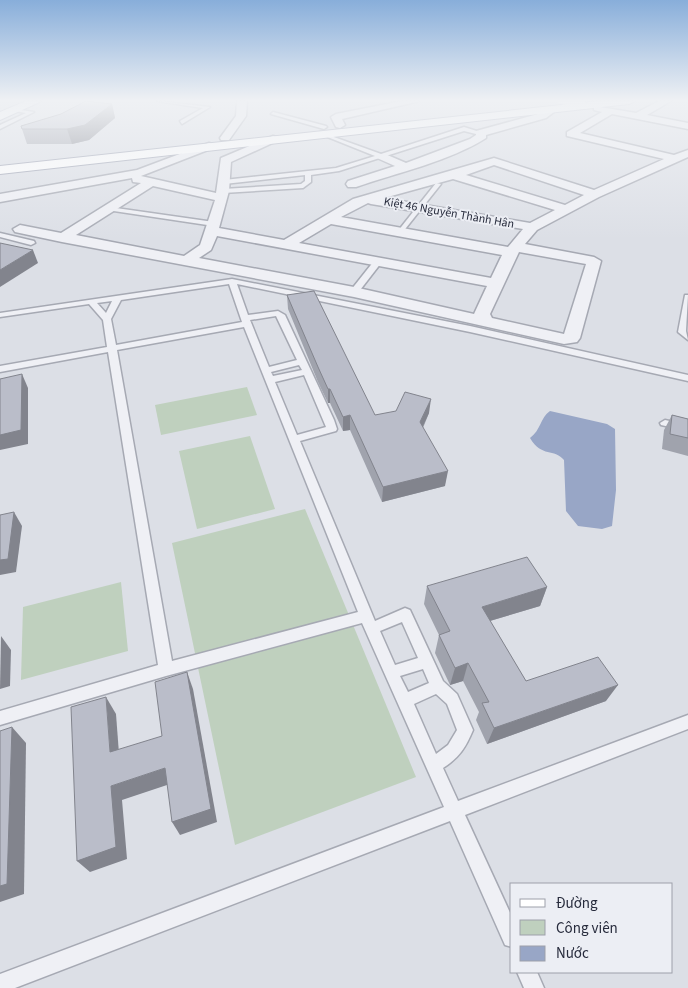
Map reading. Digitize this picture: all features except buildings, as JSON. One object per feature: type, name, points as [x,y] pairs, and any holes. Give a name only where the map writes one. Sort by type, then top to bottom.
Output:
[{"type":"main road","points":[[0,164],[146,147]]},
{"type":"main road","points":[[0,170],[199,147]]},
{"type":"street","points":[[0,198],[126,176],[163,165],[206,147]]},
{"type":"street","points":[[186,261],[206,247],[213,228],[218,185],[225,160],[254,147]]},
{"type":"street","points":[[352,184],[423,162],[459,147]]},
{"type":"street","points":[[637,147],[682,156]]},
{"type":"street","points":[[381,156],[406,167]]},
{"type":"street","points":[[484,320],[482,314],[495,283],[513,250],[532,227],[595,194],[682,156]]},
{"type":"street","points":[[287,244],[365,199],[498,161],[595,194]]},
{"type":"street","points":[[423,162],[453,175],[565,209]]},
{"type":"street","points":[[126,176],[150,183],[218,185]]},
{"type":"street","points":[[62,238],[150,183],[218,185]]},
{"type":"street","points":[[438,184],[527,209],[548,217]]},
{"type":"street","name":"Kiệt 46 Nguyễn Thành Hân","points":[[365,199],[532,227]]},
{"type":"street","points":[[13,237],[62,238],[354,292],[564,339],[571,338],[594,261],[513,250],[328,219]]},
{"type":"street","points":[[213,228],[377,263],[495,283]]},
{"type":"lane","points":[[361,147],[381,156]]},
{"type":"lane","points":[[218,185],[337,170],[408,147]]},
{"type":"lane","points":[[218,185],[303,186],[308,182],[308,173]]},
{"type":"lane","points":[[400,232],[438,184]]},
{"type":"lane","points":[[108,209],[213,228]]},
{"type":"lane","points":[[0,235],[31,243]]},
{"type":"lane","points":[[354,292],[377,263]]},
{"type":"lane","points":[[232,281],[246,321],[368,622],[510,934]]},
{"type":"lane","points":[[0,315],[232,281],[470,329],[688,378]]},
{"type":"lane","points":[[107,319],[118,297]]},
{"type":"lane","points":[[688,297],[682,332],[688,337]]},
{"type":"lane","points":[[90,301],[107,319],[166,670]]},
{"type":"lane","points":[[0,369],[112,349],[278,313],[332,429],[294,439]]},
{"type":"lane","points":[[268,375],[302,362]]},
{"type":"lane","points":[[268,375],[306,372]]},
{"type":"lane","points":[[665,423],[688,428]]},
{"type":"lane","points":[[0,718],[166,670],[405,614],[438,686],[452,699],[465,730],[461,742],[452,753],[434,764]]},
{"type":"lane","points":[[392,672],[427,662]]},
{"type":"lane","points":[[405,701],[438,686]]},
{"type":"lane","points":[[0,984],[455,813],[688,722]]},
{"type":"lane","points":[[527,973],[534,988]]},
{"type":"green space","points":[[247,387],[257,415],[161,435],[155,405]]},
{"type":"green space","points":[[250,436],[275,509],[197,529],[179,451]]},
{"type":"green space","points":[[305,509],[416,777],[235,845],[172,543]]},
{"type":"green space","points":[[121,582],[128,651],[21,680],[23,607]]},
{"type":"water","points":[[550,411],[607,424],[615,429],[616,490],[612,526],[602,529],[578,526],[566,511],[564,460],[556,454],[543,451],[530,438]]}]
